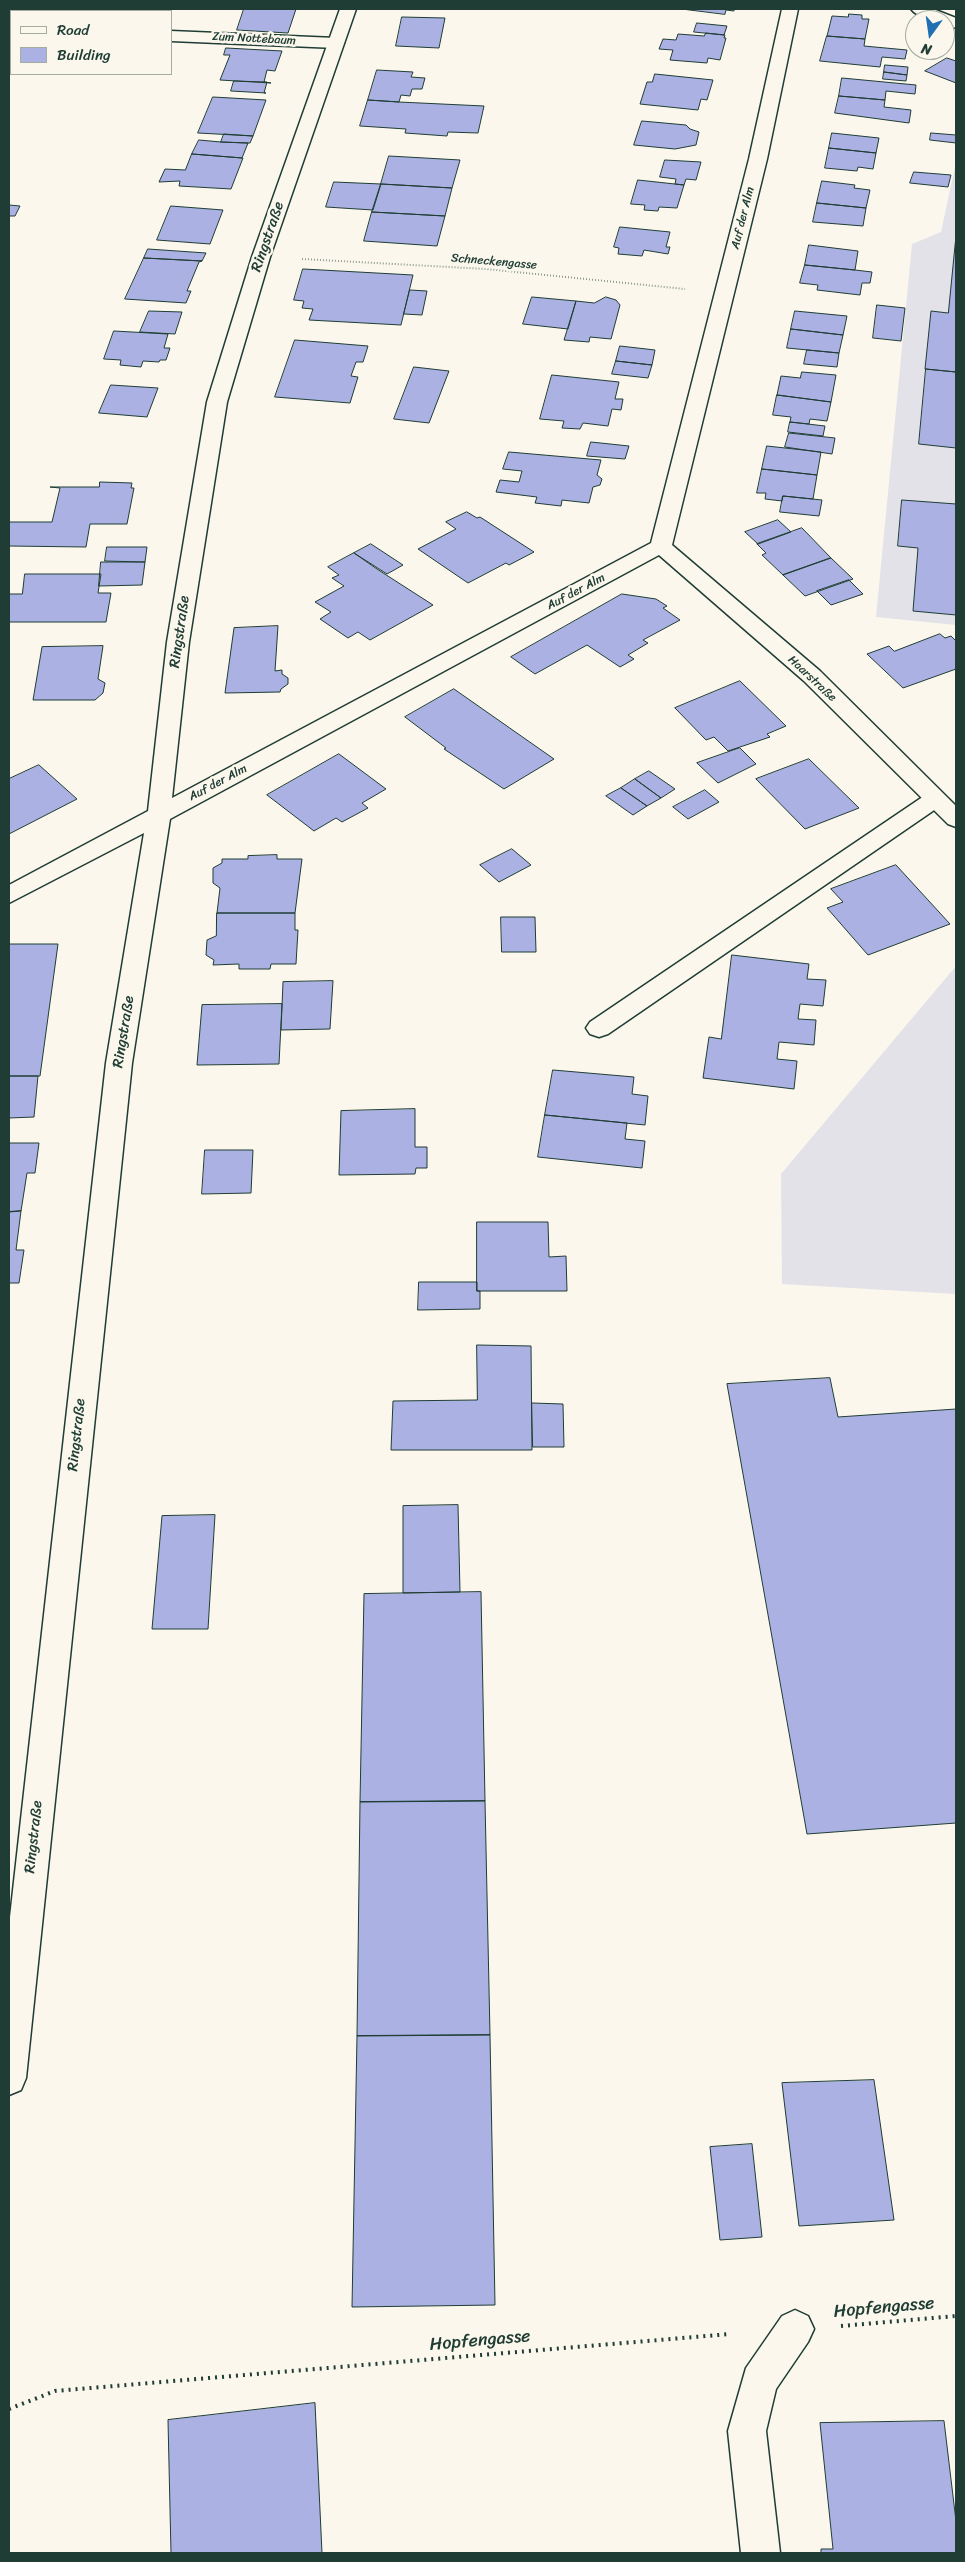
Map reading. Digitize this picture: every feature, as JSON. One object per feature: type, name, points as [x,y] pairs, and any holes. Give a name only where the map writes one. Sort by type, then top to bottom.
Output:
[{"type":"street","name":"Ringstraße","points":[[9,2078],[119,1063],[159,814],[178,642],[217,402],[261,257],[348,9]]},
{"type":"street","points":[[919,9],[956,23]]},
{"type":"street","name":"Auf der Alm","points":[[9,895],[661,546],[726,292],[793,11]]},
{"type":"street","name":"Zum Nottebaum","points":[[172,36],[336,43]]},
{"type":"street","name":"Haarstraße","points":[[661,546],[812,676],[956,820]]},
{"type":"street","points":[[599,1028],[935,798]]},
{"type":"street","points":[[760,2553],[747,2431],[759,2381],[795,2329]]},
{"type":"path","name":"Schneckengasse","points":[[261,257],[486,269],[726,292]]},
{"type":"path","name":"Hopfengasse","points":[[9,2409],[56,2391],[580,2345],[956,2316]]},
{"type":"shaded area","points":[[956,162],[956,625],[876,617],[912,244],[941,232]]},
{"type":"shaded area","points":[[956,966],[956,1294],[782,1284],[781,1174]]},
{"type":"building","points":[[244,9],[296,9],[288,33],[237,30]]},
{"type":"building","points":[[682,9],[734,9],[734,11],[726,10],[725,14]]},
{"type":"building","points":[[849,14],[862,15],[862,19],[869,19],[865,39],[827,36],[832,16],[848,17]]},
{"type":"building","points":[[402,17],[445,18],[439,48],[396,46]]},
{"type":"building","points":[[697,23],[727,26],[724,35],[694,32]]},
{"type":"building","points":[[706,33],[725,35],[724,38],[726,38],[720,60],[708,58],[707,63],[670,60],[673,50],[659,49],[663,39],[676,40],[678,34],[704,36]]},
{"type":"building","points":[[827,36],[865,39],[864,46],[905,50],[905,59],[882,57],[880,67],[820,61]]},
{"type":"building","points":[[226,48],[282,51],[275,71],[267,70],[264,82],[271,83],[220,80],[230,55],[224,55]]},
{"type":"building","points":[[944,60],[956,61],[956,83],[925,71]]},
{"type":"building","points":[[885,65],[908,67],[907,75],[884,72]]},
{"type":"building","points":[[377,70],[413,72],[411,77],[425,78],[422,89],[412,89],[410,96],[401,95],[399,102],[368,100]]},
{"type":"building","points":[[884,72],[907,75],[906,81],[883,79]]},
{"type":"building","points":[[655,74],[713,80],[707,100],[701,99],[698,110],[640,104],[647,82],[652,82]]},
{"type":"building","points":[[842,78],[916,85],[915,94],[886,91],[885,100],[839,96]]},
{"type":"building","points":[[234,81],[267,82],[264,93],[231,91]]},
{"type":"building","points":[[839,96],[885,100],[884,107],[911,110],[909,123],[835,113]]},
{"type":"building","points":[[213,97],[266,100],[253,136],[198,133]]},
{"type":"building","points":[[368,100],[484,106],[478,133],[448,132],[447,136],[405,133],[406,129],[360,126]]},
{"type":"building","points":[[642,121],[686,125],[690,129],[699,132],[696,145],[675,149],[634,145]]},
{"type":"building","points":[[832,133],[879,138],[876,153],[829,148]]},
{"type":"building","points":[[931,133],[956,135],[956,143],[930,140]]},
{"type":"building","points":[[224,134],[253,136],[250,143],[221,142]]},
{"type":"building","points":[[199,140],[248,143],[242,158],[192,154]]},
{"type":"building","points":[[829,148],[876,153],[873,169],[858,167],[857,171],[825,168]]},
{"type":"building","points":[[192,154],[243,158],[231,189],[179,186],[180,181],[159,182],[165,169],[185,170]]},
{"type":"building","points":[[389,156],[460,160],[452,188],[381,184]]},
{"type":"building","points":[[665,160],[701,162],[696,180],[686,179],[684,185],[675,184],[676,179],[660,177]]},
{"type":"building","points":[[914,172],[951,175],[948,187],[910,183]]},
{"type":"building","points":[[638,180],[684,185],[677,208],[659,207],[658,211],[644,210],[645,205],[631,204]]},
{"type":"building","points":[[822,181],[855,185],[854,188],[870,190],[866,208],[817,203]]},
{"type":"building","points":[[334,182],[381,184],[373,210],[326,207]]},
{"type":"building","points":[[381,184],[452,188],[445,216],[372,212]]},
{"type":"building","points":[[817,203],[866,208],[863,226],[813,222]]},
{"type":"building","points":[[9,205],[20,206],[15,216],[9,216]]},
{"type":"building","points":[[171,206],[223,210],[210,244],[157,240]]},
{"type":"building","points":[[372,212],[445,216],[437,246],[364,241]]},
{"type":"building","points":[[620,227],[670,232],[666,247],[670,247],[668,254],[644,250],[642,256],[618,254],[619,248],[614,247]]},
{"type":"building","points":[[956,236],[956,372],[925,369],[931,311],[948,313]]},
{"type":"building","points":[[809,245],[858,251],[855,270],[805,265]]},
{"type":"building","points":[[148,249],[206,253],[202,261],[144,258]]},
{"type":"building","points":[[144,258],[202,261],[199,262],[187,291],[191,291],[186,303],[125,299]]},
{"type":"building","points":[[805,265],[872,272],[870,283],[862,283],[860,295],[817,290],[818,285],[800,283]]},
{"type":"building","points":[[303,269],[413,275],[401,325],[309,320],[313,309],[302,308],[304,301],[294,300]]},
{"type":"building","points":[[410,290],[427,291],[422,315],[404,314]]},
{"type":"building","points":[[532,297],[576,301],[568,329],[523,324]]},
{"type":"building","points":[[606,297],[616,300],[620,305],[611,339],[590,337],[589,342],[564,340],[576,301],[594,303]]},
{"type":"building","points":[[877,305],[905,308],[901,341],[873,338]]},
{"type":"building","points":[[149,311],[182,312],[175,334],[140,332]]},
{"type":"building","points":[[795,311],[847,316],[843,335],[791,329]]},
{"type":"building","points":[[791,329],[843,335],[839,353],[787,348]]},
{"type":"building","points":[[114,331],[168,334],[164,348],[170,348],[166,360],[160,360],[159,362],[143,361],[141,367],[120,365],[121,360],[104,359]]},
{"type":"building","points":[[295,340],[368,346],[363,362],[356,362],[351,376],[358,377],[350,403],[275,397]]},
{"type":"building","points":[[620,346],[655,350],[652,365],[616,361]]},
{"type":"building","points":[[807,350],[839,353],[837,367],[804,364]]},
{"type":"building","points":[[616,361],[652,365],[648,378],[612,374]]},
{"type":"building","points":[[414,367],[449,371],[429,423],[394,419]]},
{"type":"building","points":[[926,369],[956,372],[956,448],[919,444]]},
{"type":"building","points":[[802,372],[836,375],[831,402],[777,395],[781,376],[800,378]]},
{"type":"building","points":[[552,375],[619,382],[615,399],[623,399],[621,410],[612,409],[608,426],[583,423],[580,429],[562,428],[564,421],[540,419]]},
{"type":"building","points":[[111,385],[158,388],[147,417],[99,413]]},
{"type":"building","points":[[777,395],[831,402],[827,421],[810,419],[809,424],[790,422],[791,417],[773,415]]},
{"type":"building","points":[[790,422],[825,426],[823,436],[788,432]]},
{"type":"building","points":[[789,433],[835,438],[832,454],[785,447]]},
{"type":"building","points":[[591,442],[629,446],[625,459],[587,456]]},
{"type":"building","points":[[767,446],[821,452],[817,475],[762,469]]},
{"type":"building","points":[[509,452],[601,460],[597,475],[602,479],[600,485],[593,487],[589,503],[562,500],[561,506],[535,503],[537,497],[496,492],[500,480],[519,482],[522,471],[503,469]]},
{"type":"building","points":[[762,469],[817,475],[813,499],[783,496],[782,501],[765,499],[766,493],[757,493]]},
{"type":"building","points":[[100,482],[132,483],[131,488],[134,488],[127,524],[90,524],[86,547],[9,546],[9,522],[52,522],[60,488],[50,487],[99,487]]},
{"type":"building","points":[[783,496],[822,500],[819,516],[780,512]]},
{"type":"building","points":[[902,500],[956,504],[956,615],[913,611],[918,548],[898,546]]},
{"type":"building","points":[[467,512],[477,518],[480,517],[534,552],[509,565],[506,563],[468,583],[418,549],[456,529],[446,522]]},
{"type":"building","points":[[778,520],[791,532],[758,544],[745,532]]},
{"type":"building","points":[[802,528],[831,558],[783,575],[762,555],[766,553],[757,544]]},
{"type":"building","points":[[371,544],[403,565],[387,574],[354,553]]},
{"type":"building","points":[[107,547],[147,547],[145,562],[105,561]]},
{"type":"building","points":[[354,553],[433,605],[370,640],[358,632],[348,638],[320,619],[331,612],[315,602],[344,586],[332,578],[339,575],[328,567]]},
{"type":"building","points":[[831,558],[853,579],[805,596],[783,575]]},
{"type":"building","points":[[101,562],[145,562],[142,585],[99,586]]},
{"type":"building","points":[[25,574],[101,574],[98,593],[111,593],[106,622],[9,622],[9,594],[22,594]]},
{"type":"building","points":[[849,580],[863,594],[831,605],[817,591]]},
{"type":"building","points":[[622,594],[656,599],[667,606],[663,608],[680,620],[643,640],[648,643],[628,655],[634,659],[620,667],[587,645],[535,674],[511,657]]},
{"type":"building","points":[[278,626],[275,671],[282,670],[282,674],[288,678],[288,684],[280,692],[225,693],[234,628]]},
{"type":"building","points":[[940,634],[945,638],[951,636],[956,641],[956,669],[903,688],[867,654],[889,646],[894,651]]},
{"type":"building","points":[[103,646],[98,679],[105,683],[103,693],[95,700],[33,700],[42,647]]},
{"type":"building","points":[[740,681],[786,726],[767,734],[770,737],[728,751],[714,737],[706,740],[675,708]]},
{"type":"building","points":[[454,689],[554,759],[504,789],[444,749],[446,748],[405,717]]},
{"type":"building","points":[[740,748],[756,764],[718,783],[697,763]]},
{"type":"building","points":[[339,754],[386,789],[362,803],[368,808],[342,822],[336,818],[314,831],[267,795]]},
{"type":"building","points":[[809,759],[859,808],[805,829],[756,779]]},
{"type":"building","points":[[39,765],[77,799],[9,834],[9,779]]},
{"type":"building","points":[[649,771],[675,789],[661,798],[635,779]]},
{"type":"building","points":[[635,779],[661,798],[647,806],[621,788]]},
{"type":"building","points":[[621,788],[647,806],[633,815],[606,796]]},
{"type":"building","points":[[705,790],[719,802],[688,819],[673,807]]},
{"type":"building","points":[[512,849],[531,865],[499,882],[480,865]]},
{"type":"building","points":[[277,855],[277,859],[302,859],[295,913],[217,913],[220,888],[213,883],[213,868],[222,863],[222,859],[248,859],[248,856]]},
{"type":"building","points":[[896,865],[950,924],[868,955],[827,908],[843,902],[831,889]]},
{"type":"building","points":[[217,913],[295,913],[295,930],[298,930],[296,964],[271,964],[270,969],[239,969],[239,964],[213,965],[214,960],[206,955],[207,940],[216,936]]},
{"type":"building","points":[[501,917],[535,917],[536,952],[502,952]]},
{"type":"building","points":[[9,944],[58,944],[40,1076],[9,1076]]},
{"type":"building","points":[[732,955],[809,964],[807,979],[826,980],[823,1006],[800,1004],[798,1019],[816,1020],[814,1045],[779,1042],[777,1059],[797,1061],[794,1089],[703,1078],[709,1037],[721,1039]]},
{"type":"building","points":[[333,981],[330,1029],[281,1030],[283,982]]},
{"type":"building","points":[[282,1004],[279,1064],[197,1065],[202,1005]]},
{"type":"building","points":[[553,1070],[634,1077],[632,1094],[648,1096],[645,1125],[545,1115]]},
{"type":"building","points":[[9,1076],[38,1076],[34,1117],[9,1118]]},
{"type":"building","points":[[415,1109],[415,1147],[427,1147],[427,1168],[416,1168],[415,1174],[339,1175],[341,1111]]},
{"type":"building","points":[[545,1115],[627,1123],[625,1139],[645,1141],[642,1168],[538,1157]]},
{"type":"building","points":[[9,1143],[39,1143],[35,1173],[27,1173],[21,1211],[9,1212]]},
{"type":"building","points":[[205,1150],[253,1150],[251,1193],[202,1194]]},
{"type":"building","points":[[21,1211],[16,1250],[24,1250],[19,1283],[9,1283],[9,1212]]},
{"type":"building","points":[[477,1222],[548,1222],[549,1257],[566,1256],[567,1291],[477,1291]]},
{"type":"building","points":[[419,1282],[477,1282],[477,1291],[480,1291],[480,1309],[418,1310]]},
{"type":"building","points":[[477,1345],[531,1346],[532,1450],[391,1450],[393,1401],[477,1400]]},
{"type":"building","points":[[830,1378],[838,1417],[956,1409],[956,1823],[807,1834],[727,1384]]},
{"type":"building","points":[[532,1403],[563,1404],[564,1447],[533,1447]]},
{"type":"building","points":[[458,1505],[460,1592],[403,1593],[403,1506]]},
{"type":"building","points":[[215,1515],[208,1629],[152,1629],[162,1516]]},
{"type":"building","points":[[481,1592],[485,1801],[360,1802],[364,1594]]},
{"type":"building","points":[[485,1801],[490,2035],[357,2036],[360,1802]]},
{"type":"building","points":[[490,2035],[495,2305],[352,2307],[357,2036]]},
{"type":"building","points":[[874,2080],[894,2220],[799,2226],[782,2083]]},
{"type":"building","points":[[752,2144],[762,2237],[720,2240],[710,2147]]},
{"type":"building","points":[[315,2403],[322,2553],[171,2553],[168,2420]]},
{"type":"building","points":[[944,2421],[956,2521],[956,2553],[821,2553],[821,2549],[833,2549],[820,2423]]}]
